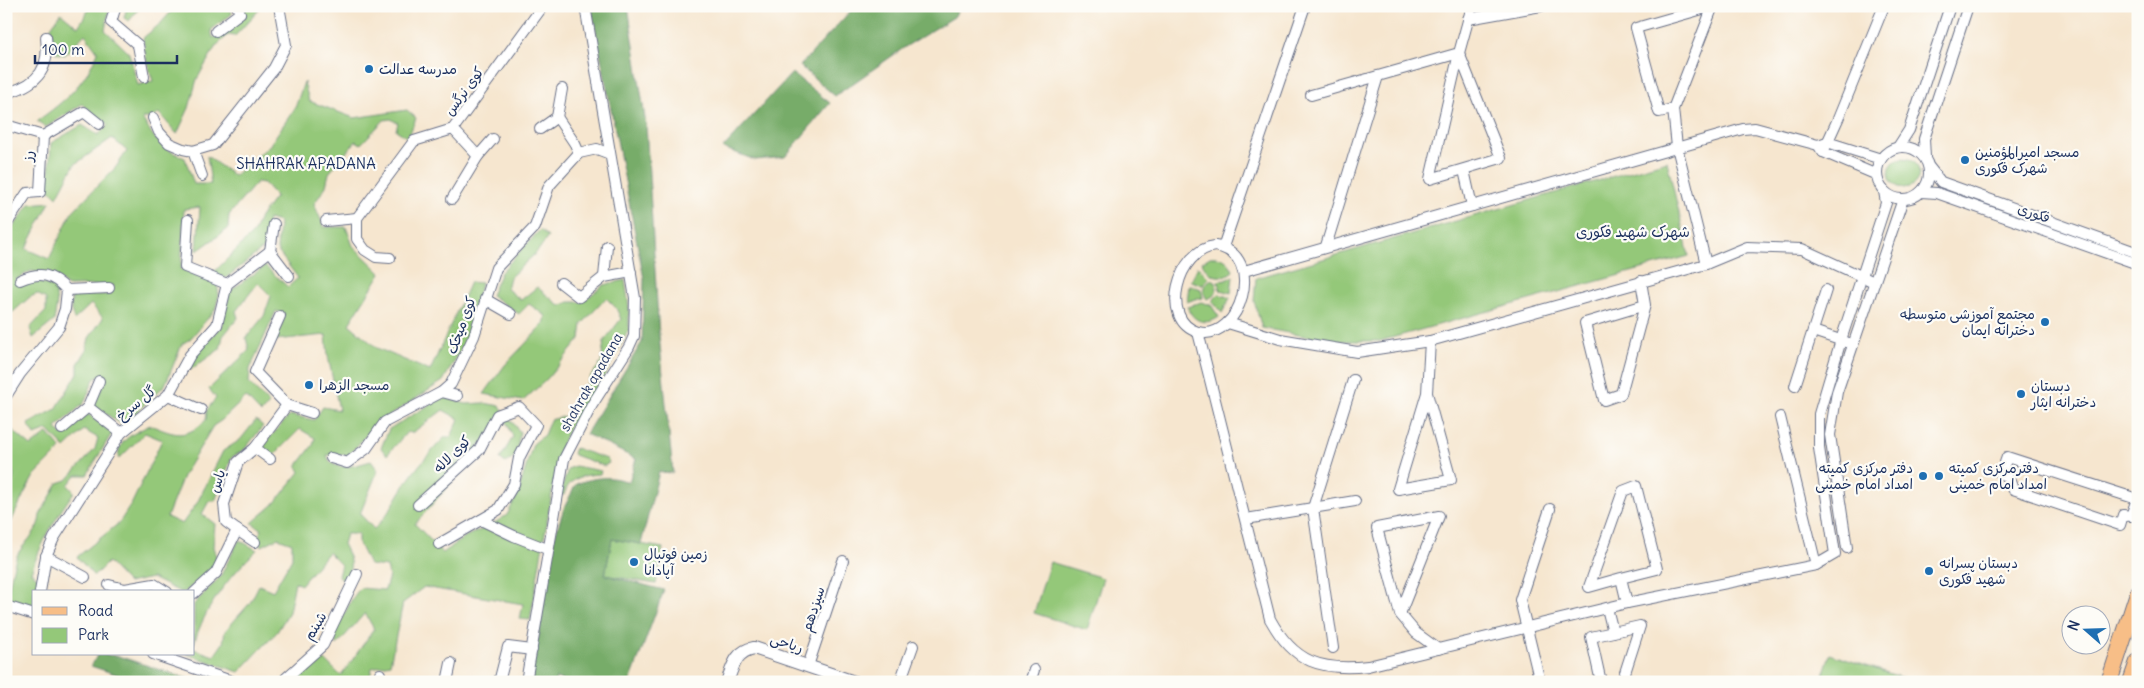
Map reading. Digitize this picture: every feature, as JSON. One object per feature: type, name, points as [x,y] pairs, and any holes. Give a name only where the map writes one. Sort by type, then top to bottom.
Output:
[{"type":"main road","points":[[2109,682],[2138,593]]},
{"type":"main road","points":[[2131,682],[2138,662]]},
{"type":"street","points":[[116,6],[111,22],[138,45],[144,77]]},
{"type":"street","points":[[216,31],[240,13],[237,6]]},
{"type":"street","points":[[153,118],[159,132],[169,143],[193,151],[213,145],[274,68],[286,45],[279,6]]},
{"type":"street","name":"shahrak apadana","points":[[526,682],[547,549],[564,459],[592,405],[613,374],[634,336],[636,298],[585,6]]},
{"type":"street","points":[[1223,247],[1305,6]]},
{"type":"street","points":[[1459,53],[1501,158],[1430,179],[1459,53],[1472,6]]},
{"type":"street","points":[[1468,19],[1541,6]]},
{"type":"street","points":[[1673,109],[1659,112],[1636,28],[1713,6],[1673,109],[1677,147],[1706,264]]},
{"type":"street","points":[[1823,146],[1884,6]]},
{"type":"street","points":[[1198,332],[1270,619],[1278,634],[1292,649],[1317,665],[1342,669],[1368,666],[1627,603],[1816,565],[1835,554],[1818,448],[1818,431],[1823,398],[1840,340],[1886,203],[1884,190],[1878,175],[1881,158],[1898,147],[1909,130],[1950,6]]},
{"type":"street","points":[[1884,190],[1896,198],[1903,199],[1916,196],[1921,192],[1928,180],[1924,139],[1968,6]]},
{"type":"street","name":"کوی نرگس","points":[[357,218],[414,141],[453,129],[539,7]]},
{"type":"street","points":[[6,98],[10,92],[24,88],[36,79],[44,66],[48,52],[46,38]]},
{"type":"street","points":[[1940,38],[1957,43]]},
{"type":"street","points":[[1311,95],[1459,53]]},
{"type":"street","points":[[1326,246],[1378,76]]},
{"type":"street","points":[[562,89],[557,117],[575,144],[579,154],[597,149],[610,154]]},
{"type":"street","name":"رز","points":[[6,225],[27,193],[40,192],[43,136],[84,112],[99,124]]},
{"type":"street","points":[[540,129],[557,117]]},
{"type":"street","points":[[6,125],[43,136]]},
{"type":"street","points":[[1244,271],[1326,246],[1743,129],[1755,128],[1823,146],[1881,158]]},
{"type":"street","points":[[453,129],[478,156]]},
{"type":"street","points":[[452,199],[478,156],[494,139]]},
{"type":"street","points":[[1823,146],[1878,175]]},
{"type":"street","points":[[1898,147],[1912,148],[1927,162]]},
{"type":"street","points":[[193,151],[202,176]]},
{"type":"street","name":"کوی میخک","points":[[332,458],[347,464],[366,450],[384,422],[442,392],[451,384],[474,336],[496,268],[535,227],[549,186],[579,154]]},
{"type":"street","name":"فکوری","points":[[1927,162],[1941,182],[2138,253]]},
{"type":"street","points":[[1464,170],[1472,206]]},
{"type":"street","name":"فکوری","points":[[1921,192],[1937,193],[2138,264]]},
{"type":"street","points":[[1847,548],[1830,435],[1837,392],[1903,199]]},
{"type":"street","points":[[326,221],[357,218],[357,239],[365,250],[376,256],[390,258]]},
{"type":"street","points":[[188,220],[185,267],[228,284],[270,251],[274,224]]},
{"type":"street","points":[[604,277],[607,246]]},
{"type":"street","points":[[1207,247],[1223,247],[1237,256],[1244,271],[1241,299],[1228,324],[1214,332],[1198,332],[1190,328],[1179,316],[1177,298],[1180,280],[1187,263],[1199,250],[1207,247]]},
{"type":"street","points":[[1228,324],[1280,339],[1357,352],[1430,341],[1706,264],[1747,247],[1802,248],[1874,282]]},
{"type":"street","points":[[270,251],[289,276]]},
{"type":"street","points":[[561,283],[579,297],[604,277],[631,272]]},
{"type":"street","points":[[6,396],[20,374],[59,327],[65,309],[67,290],[58,280],[46,275],[33,275],[20,280]]},
{"type":"street","points":[[1641,281],[1645,305],[1621,394],[1604,400],[1585,323],[1645,305]]},
{"type":"street","name":"گل سرخ","points":[[40,590],[46,556],[54,538],[122,433],[168,395],[190,355],[217,325],[228,284]]},
{"type":"street","points":[[67,290],[109,288]]},
{"type":"street","points":[[1795,386],[1826,290]]},
{"type":"street","points":[[485,299],[511,314]]},
{"type":"street","points":[[280,316],[255,372],[287,405],[312,413]]},
{"type":"street","points":[[1813,331],[1854,345]]},
{"type":"street","points":[[1427,393],[1451,480],[1398,489],[1427,393],[1430,341]]},
{"type":"street","points":[[1333,648],[1313,508],[1354,380]]},
{"type":"street","points":[[62,429],[88,407],[99,381]]},
{"type":"street","points":[[442,392],[457,396]]},
{"type":"street","points":[[168,395],[201,410]]},
{"type":"street","name":"یاس","points":[[237,530],[226,522],[224,504],[238,462],[255,448],[287,405]]},
{"type":"street","points":[[88,407],[122,433]]},
{"type":"street","name":"کوی لاله","points":[[418,505],[479,450],[497,415],[519,407],[536,425],[518,458],[514,484],[498,510],[439,544]]},
{"type":"street","points":[[1780,417],[1816,565]]},
{"type":"street","points":[[255,448],[270,459]]},
{"type":"street","points":[[2007,457],[2137,499],[2131,516],[2123,515],[2120,525],[2013,490],[2008,477],[2001,474],[2007,457]]},
{"type":"street","points":[[1636,486],[1657,569],[1621,578],[1589,587],[1623,491],[1636,486]]},
{"type":"street","points":[[1246,519],[1355,501]]},
{"type":"street","points":[[1540,682],[1520,600],[1550,509]]},
{"type":"street","points":[[1400,614],[1439,516],[1378,528],[1400,614],[1416,633],[1438,649]]},
{"type":"street","points":[[481,520],[547,549]]},
{"type":"street","points":[[195,592],[216,573],[237,530],[254,542]]},
{"type":"street","points":[[46,556],[85,577]]},
{"type":"street","name":"سیزدهم","points":[[808,666],[843,561]]},
{"type":"street","name":"شبنم","points":[[285,682],[286,678],[323,645],[357,574]]},
{"type":"street","points":[[1621,578],[1627,603]]},
{"type":"street","points":[[108,585],[126,589],[154,584],[164,590]]},
{"type":"street","points":[[6,606],[32,614]]},
{"type":"street","points":[[1608,608],[1614,632]]},
{"type":"street","points":[[1602,682],[1590,638],[1640,626],[1622,682]]},
{"type":"street","points":[[900,682],[913,646]]},
{"type":"street","points":[[499,682],[508,647],[532,650]]},
{"type":"street","name":"ریاحی","points":[[726,682],[739,655],[747,649],[754,648],[854,682]]},
{"type":"street","points":[[168,657],[234,682]]},
{"type":"street","points":[[447,682],[451,663]]},
{"type":"street","points":[[1030,682],[1034,670]]},
{"type":"green space","points":[[91,6],[110,6],[105,30],[129,53],[138,85],[153,81],[146,59],[143,38],[161,23],[176,6],[230,6],[232,14],[211,30],[213,38],[243,18],[242,9],[256,7],[259,10],[235,36],[228,35],[216,46],[197,79],[189,108],[177,134],[159,113],[153,118],[142,118],[164,147],[185,158],[194,184],[211,184],[207,156],[234,176],[269,146],[295,108],[304,82],[309,101],[354,118],[407,110],[416,118],[408,138],[396,130],[398,123],[391,119],[384,120],[361,144],[356,141],[329,173],[326,186],[314,204],[324,227],[346,227],[353,246],[381,273],[349,324],[377,348],[430,371],[470,282],[481,283],[472,323],[463,346],[443,381],[375,425],[349,455],[327,455],[334,465],[346,467],[371,461],[378,470],[360,514],[374,529],[419,466],[445,437],[451,437],[459,419],[443,410],[412,433],[407,432],[387,455],[381,448],[389,429],[443,397],[466,404],[484,403],[500,406],[520,432],[516,455],[506,463],[500,459],[513,437],[507,423],[500,418],[458,475],[415,524],[443,553],[466,536],[488,527],[507,515],[517,496],[533,444],[544,435],[550,420],[574,414],[590,377],[601,363],[604,341],[621,319],[616,308],[606,298],[582,324],[580,339],[547,379],[523,401],[484,394],[505,365],[544,324],[546,316],[529,304],[519,314],[491,295],[501,272],[540,230],[548,237],[537,252],[510,277],[507,289],[521,300],[537,287],[560,306],[569,302],[582,302],[604,285],[625,280],[629,307],[629,329],[605,375],[569,428],[559,452],[530,620],[520,619],[523,604],[424,587],[403,603],[390,664],[372,668],[369,682],[290,682],[315,663],[325,660],[341,676],[374,629],[365,613],[337,645],[333,636],[352,599],[360,588],[385,590],[389,576],[387,567],[369,565],[358,542],[358,534],[346,534],[343,544],[350,563],[347,582],[338,576],[341,565],[328,552],[301,585],[295,582],[289,612],[277,632],[239,672],[193,656],[195,656],[195,649],[214,656],[223,643],[225,631],[250,603],[259,585],[273,591],[292,558],[292,543],[278,538],[262,546],[257,538],[262,530],[252,523],[273,505],[300,472],[297,466],[313,445],[315,438],[300,429],[273,456],[261,447],[290,415],[314,420],[323,407],[339,410],[328,356],[326,335],[275,340],[285,314],[276,311],[250,369],[249,383],[269,404],[261,413],[246,397],[213,426],[183,476],[167,517],[182,524],[197,503],[223,451],[240,440],[256,420],[263,426],[244,450],[232,457],[215,501],[209,501],[202,514],[215,524],[213,547],[217,559],[211,569],[187,590],[176,590],[152,578],[128,583],[108,562],[94,576],[77,557],[119,523],[132,503],[162,440],[145,433],[119,459],[120,447],[124,442],[133,434],[150,425],[180,434],[192,431],[199,426],[206,420],[207,410],[216,398],[209,389],[249,350],[246,338],[264,316],[271,296],[258,283],[236,311],[238,318],[223,336],[220,349],[190,370],[197,352],[222,326],[230,291],[265,266],[288,287],[298,278],[277,250],[279,222],[268,219],[265,247],[226,278],[212,274],[254,232],[260,217],[276,196],[264,183],[257,182],[229,215],[228,229],[197,251],[200,207],[184,209],[181,269],[217,284],[219,295],[215,310],[190,339],[182,344],[165,385],[123,425],[94,406],[104,382],[100,376],[94,379],[84,403],[56,428],[62,435],[88,414],[112,433],[87,475],[76,475],[68,485],[74,492],[49,530],[31,572],[38,578],[36,590],[32,590],[32,609],[6,600],[19,552],[35,531],[40,515],[58,483],[67,480],[95,449],[98,438],[84,430],[65,448],[48,430],[35,435],[28,424],[56,409],[78,373],[78,364],[86,351],[89,338],[103,318],[91,304],[74,320],[71,310],[72,296],[110,294],[114,285],[68,286],[54,275],[31,271],[15,280],[18,285],[36,282],[55,288],[57,303],[54,321],[33,338],[30,328],[46,311],[46,299],[37,294],[30,297],[13,312],[6,312],[6,233],[14,226],[30,204],[50,202],[26,249],[49,259],[72,212],[116,167],[127,151],[112,138],[74,165],[57,197],[48,188],[51,143],[82,125],[98,135],[108,125],[82,104],[46,127],[37,121],[73,91],[93,64],[98,52],[85,34],[65,55],[56,53],[51,27],[61,13],[78,27]]},
{"type":"green space","points":[[127,6],[141,6],[129,21],[124,18]]},
{"type":"green space","points":[[591,6],[628,6],[646,125],[659,335],[673,473],[659,472],[641,544],[612,539],[605,575],[664,590],[630,682],[567,682],[556,678],[555,682],[531,682],[553,542],[564,508],[576,484],[602,478],[615,478],[629,482],[636,459],[586,434],[642,342],[644,279]]},
{"type":"green space","points":[[855,6],[961,6],[954,17],[905,47],[835,96],[800,66]]},
{"type":"green space","points":[[792,73],[830,103],[785,157],[755,160],[723,148]]},
{"type":"green space","points":[[1904,158],[1915,162],[1919,173],[1915,184],[1904,188],[1893,184],[1889,173],[1893,162]]},
{"type":"green space","points":[[1667,161],[1689,256],[1380,341],[1330,341],[1262,328],[1254,301],[1256,278]]},
{"type":"green space","points":[[1210,257],[1218,257],[1224,260],[1233,271],[1224,276],[1211,274],[1202,262]]},
{"type":"green space","points":[[1198,266],[1209,278],[1202,285],[1191,281]]},
{"type":"green space","points":[[1233,276],[1231,293],[1220,290],[1218,281],[1226,280]]},
{"type":"green space","points":[[1213,279],[1217,288],[1213,296],[1207,299],[1204,287],[1207,282]]},
{"type":"green space","points":[[1189,285],[1201,289],[1203,298],[1187,302]]},
{"type":"green space","points":[[1219,294],[1230,298],[1222,313],[1212,301]]},
{"type":"green space","points":[[1201,302],[1211,305],[1219,317],[1205,322],[1196,319],[1188,307]]},
{"type":"green space","points":[[11,429],[31,446],[48,433],[61,449],[34,476],[6,533],[6,509],[14,475],[6,454],[6,436]]},
{"type":"green space","points":[[575,448],[607,459],[609,463],[604,466],[574,455]]},
{"type":"green space","points":[[575,466],[601,471],[600,474],[578,478],[569,484],[564,495],[560,494],[568,469]]},
{"type":"green space","name":"زمین فوتبال آپادانا","points":[[612,539],[663,548],[656,584],[605,575]]},
{"type":"green space","points":[[239,540],[257,550],[219,593],[205,617],[195,641],[195,603],[220,577]]},
{"type":"green space","points":[[1050,562],[1103,578],[1087,630],[1034,613]]},
{"type":"green space","points":[[1830,654],[1915,682],[1821,682]]},
{"type":"green space","points":[[97,656],[118,656],[198,682],[139,682],[91,666]]},
{"type":"place","name":"مدرسه عدالت","points":[[369,69]]},
{"type":"place","name":"مسجد امیرالمؤمنین شهرک فکوری","points":[[1965,160]]},
{"type":"place","name":"مجتمع آموزشی متوسطه دخترانه ایمان","points":[[2045,322]]},
{"type":"place","name":"مسجد الزهرا","points":[[309,385]]},
{"type":"place","name":"دبستان دخترانه ایثار","points":[[2021,394]]},
{"type":"place","name":"دفتر مرکزی کمیته امداد امام خمینی","points":[[1923,476]]},
{"type":"place","name":"دفترمرکزی کمیته امداد امام خمینی","points":[[1939,476]]},
{"type":"place","name":"زمین فوتبال آپادانا","points":[[634,562]]},
{"type":"place","name":"دبستان پسرانه شهید فکوری","points":[[1929,571]]},
{"type":"district","name":"SHAHRAK APADANA","points":[[306,163]]},
{"type":"district","name":"شهرک شهید فکوری","points":[[1633,231]]}]
